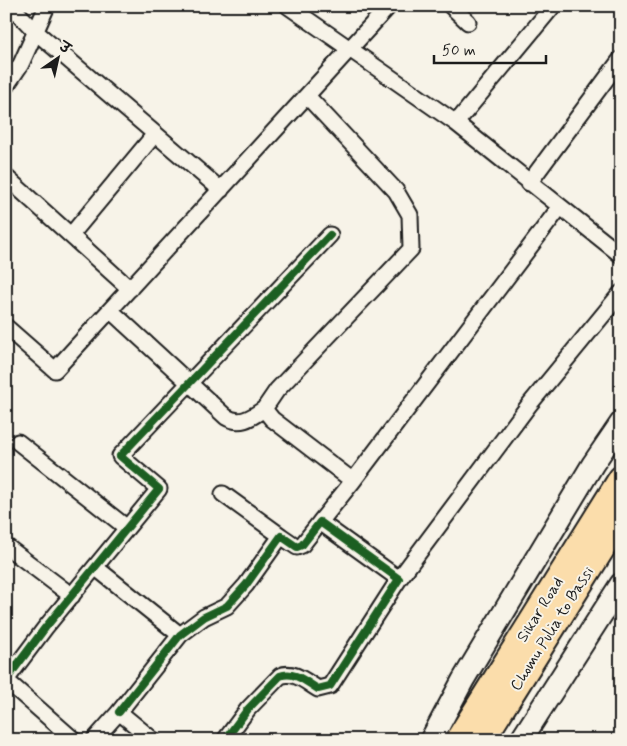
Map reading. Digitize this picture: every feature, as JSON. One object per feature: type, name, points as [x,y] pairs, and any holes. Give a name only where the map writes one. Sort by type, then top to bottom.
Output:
[{"type":"highway","name":"Sikar Road","points":[[458,740],[621,480]]},
{"type":"highway","name":"Chomu Pulia to Bassi","points":[[482,740],[621,518]]},
{"type":"main road","points":[[431,740],[463,680],[593,464],[621,423]]},
{"type":"main road","points":[[522,740],[621,584]]},
{"type":"street","points":[[11,6],[36,32],[221,190]]},
{"type":"street","points":[[6,86],[21,64],[47,6]]},
{"type":"street","points":[[288,6],[350,47],[456,123],[621,255]]},
{"type":"street","points":[[6,327],[56,370],[389,6]]},
{"type":"street","points":[[451,6],[468,22]]},
{"type":"street","points":[[456,123],[547,8]]},
{"type":"street","points":[[529,182],[621,59]]},
{"type":"street","points":[[110,310],[232,421],[246,421],[264,409],[277,390],[411,248],[410,215],[396,191],[307,96]]},
{"type":"street","points":[[71,235],[155,134]]},
{"type":"street","points":[[6,177],[130,289]]},
{"type":"street","points":[[223,494],[297,547],[302,545],[353,481],[560,207]]},
{"type":"street","points":[[74,740],[6,680],[158,489],[120,456],[188,382],[330,235]]},
{"type":"street","points":[[225,740],[248,709],[285,673],[294,675],[318,690],[330,686],[399,578],[529,405],[621,292]]},
{"type":"street","points":[[264,409],[272,419],[353,481]]},
{"type":"street","points":[[18,442],[127,528]]},
{"type":"street","points":[[320,522],[399,578]]},
{"type":"street","points":[[94,740],[119,712],[180,635],[204,617],[227,606],[246,585],[281,536]]},
{"type":"street","points":[[6,546],[72,596]]},
{"type":"street","points":[[95,567],[180,635]]},
{"type":"street","points":[[119,712],[153,740]]},
{"type":"cycle path","points":[[6,680],[45,628],[159,489],[120,456],[330,235]]},
{"type":"cycle path","points":[[119,712],[180,635],[204,617],[227,606],[246,585],[281,536],[297,547],[302,545],[320,522],[399,579],[330,686],[318,689],[295,676],[280,676],[248,709],[225,740]]}]
